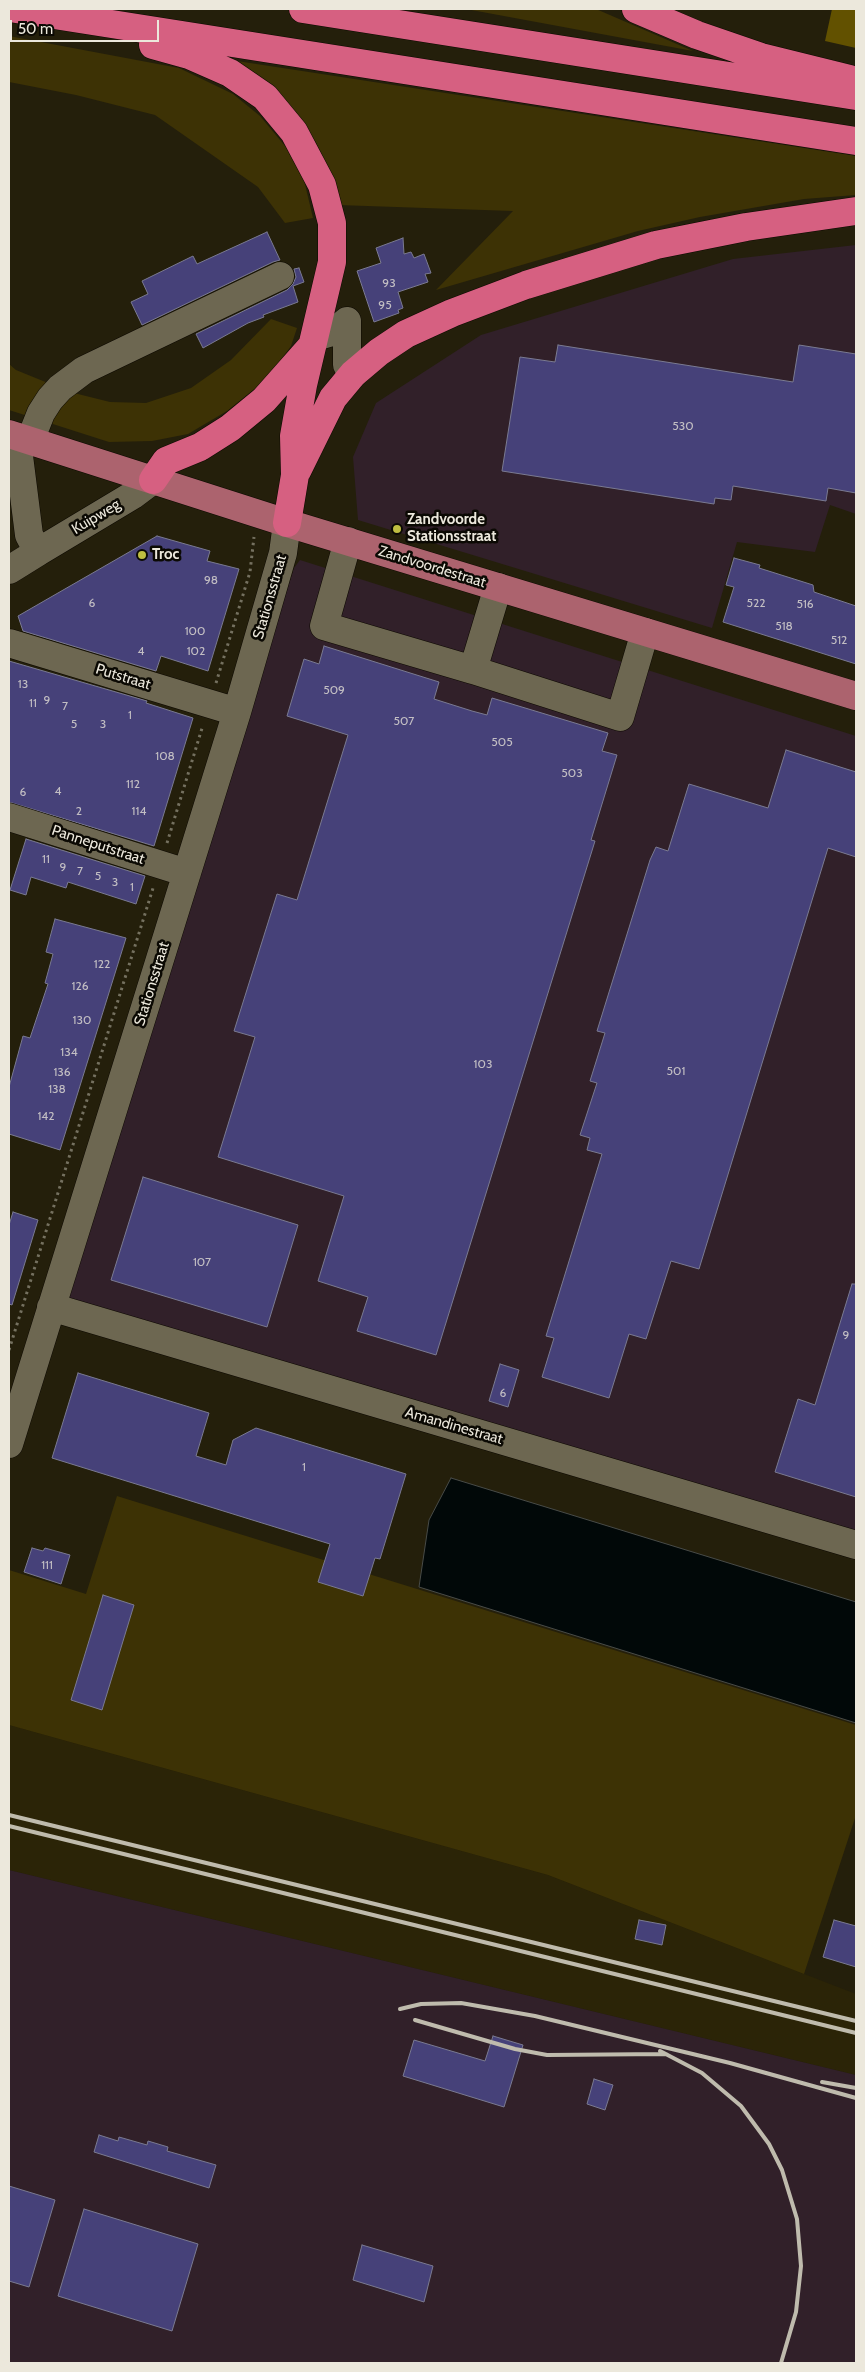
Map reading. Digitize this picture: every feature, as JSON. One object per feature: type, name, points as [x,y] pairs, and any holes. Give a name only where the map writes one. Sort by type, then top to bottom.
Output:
[{"type":"highway","points":[[16,9],[856,141]]},
{"type":"highway","points":[[303,9],[856,96]]},
{"type":"highway","points":[[636,9],[697,35],[761,57],[856,81]]},
{"type":"highway","points":[[49,14],[189,55],[230,73],[265,97],[294,132],[309,157],[322,185],[332,223],[332,262],[302,384],[294,436],[295,475],[287,522]]},
{"type":"highway","points":[[295,475],[333,398],[353,374],[379,352],[406,334],[452,313],[526,285],[656,245],[746,227],[856,211]]},
{"type":"highway","points":[[153,480],[166,461],[200,447],[230,428],[264,400],[314,341]]},
{"type":"main road","name":"Zandvoordestraat","points":[[19,438],[258,514],[856,696]]},
{"type":"street","points":[[38,552],[28,534],[19,456],[19,438],[41,413],[50,399],[60,388],[84,370],[280,276]]},
{"type":"street","points":[[314,341],[335,331],[347,321],[347,365],[353,374]]},
{"type":"street","name":"Kuipweg","points":[[9,570],[133,495],[153,480]]},
{"type":"street","name":"Stationsstraat","points":[[9,1444],[237,712],[283,553],[287,522]]},
{"type":"street","points":[[348,541],[324,626],[473,670],[620,717],[645,632]]},
{"type":"street","points":[[473,670],[498,587]]},
{"type":"street","name":"Putstraat","points":[[9,642],[237,712]]},
{"type":"street","name":"Panneputstraat","points":[[9,817],[187,873]]},
{"type":"street","name":"Amandinestraat","points":[[51,1307],[856,1545]]},
{"type":"path","points":[[9,1350],[250,572],[251,548],[258,514]]},
{"type":"shaded area","points":[[466,9],[596,9],[693,51]]},
{"type":"shaded area","points":[[832,9],[856,9],[856,48],[825,41]]},
{"type":"shaded area","points":[[9,36],[179,68],[233,94],[260,116],[290,152],[304,180],[313,218],[285,223],[258,187],[155,115],[76,95],[9,82]]},
{"type":"shaded area","points":[[237,61],[856,156],[856,195],[804,199],[700,217],[638,231],[436,290],[513,211],[338,205],[326,163],[315,141],[271,89]]},
{"type":"shaded area","points":[[856,245],[856,514],[830,505],[815,552],[737,542],[712,628],[358,520],[353,457],[376,403],[481,335],[733,259]]},
{"type":"shaded area","points":[[271,319],[297,328],[291,346],[267,379],[227,411],[188,434],[152,441],[109,442],[9,410],[9,364],[16,370],[70,392],[110,402],[146,403],[191,388],[231,360]]},
{"type":"shaded area","points":[[300,560],[856,736],[856,1538],[65,1303],[294,568]]},
{"type":"shaded area","points":[[451,1478],[856,1602],[856,1723],[419,1587],[429,1520]]},
{"type":"shaded area","points":[[117,1496],[856,1725],[856,1815],[804,1974],[548,1875],[9,1725],[9,1570],[86,1594]]},
{"type":"shaded area","points":[[9,1725],[548,1875],[856,1994],[856,2075],[9,1870]]},
{"type":"shaded area","points":[[9,1870],[856,2075],[856,2363],[9,2363]]},
{"type":"building","points":[[267,232],[280,260],[142,325],[131,302],[148,294],[142,281],[193,256],[197,264]]},
{"type":"building","points":[[403,238],[404,254],[411,252],[414,258],[424,254],[431,273],[425,274],[428,282],[398,292],[403,308],[398,310],[399,313],[374,322],[357,271],[381,263],[376,248]]},
{"type":"building","points":[[299,268],[304,282],[293,286],[298,302],[263,315],[264,317],[248,323],[203,348],[196,334],[287,290],[293,284],[296,277],[294,269]]},
{"type":"building","points":[[558,345],[793,382],[799,345],[856,354],[856,493],[828,488],[826,501],[733,486],[731,500],[715,498],[714,504],[502,471],[520,357],[555,362]]},
{"type":"building","points":[[157,536],[210,551],[207,561],[239,569],[208,671],[161,656],[156,671],[23,631],[18,616]]},
{"type":"building","points":[[734,558],[760,565],[759,568],[813,585],[814,592],[856,606],[856,664],[723,622],[734,587],[726,585]]},
{"type":"building","points":[[324,646],[439,682],[434,699],[472,711],[487,715],[492,698],[608,733],[602,751],[617,755],[591,840],[595,841],[436,1355],[357,1331],[368,1297],[318,1281],[344,1196],[218,1157],[255,1037],[234,1031],[277,894],[297,900],[348,735],[287,716],[304,659],[319,664]]},
{"type":"building","points":[[9,661],[147,701],[146,703],[193,718],[154,846],[9,802]]},
{"type":"building","points":[[786,750],[856,772],[856,857],[828,848],[699,1269],[671,1261],[646,1339],[629,1334],[609,1398],[542,1377],[554,1338],[546,1336],[602,1154],[587,1150],[590,1138],[580,1135],[597,1083],[590,1081],[605,1033],[597,1031],[650,860],[656,847],[668,851],[689,784],[768,808]]},
{"type":"building","points":[[26,839],[145,876],[136,904],[68,882],[66,888],[31,877],[26,895],[10,890]]},
{"type":"building","points":[[55,919],[126,938],[60,1150],[9,1134],[9,1087],[23,1036],[30,1038],[48,984],[45,983],[53,954],[46,952]]},
{"type":"building","points":[[143,1177],[298,1225],[267,1327],[111,1280]]},
{"type":"building","points":[[13,1212],[38,1220],[12,1305],[9,1304],[9,1225]]},
{"type":"building","points":[[852,1284],[856,1284],[856,1497],[775,1472],[798,1399],[815,1405]]},
{"type":"building","points":[[500,1364],[519,1370],[508,1407],[489,1401]]},
{"type":"building","points":[[78,1373],[209,1413],[196,1456],[226,1465],[233,1440],[256,1428],[406,1474],[380,1559],[375,1558],[363,1596],[318,1582],[330,1544],[52,1458]]},
{"type":"building","points":[[32,1548],[43,1551],[45,1548],[70,1555],[61,1584],[24,1572]]},
{"type":"building","points":[[103,1595],[134,1605],[102,1710],[71,1700]]},
{"type":"building","points":[[639,1920],[666,1925],[662,1945],[635,1939]]},
{"type":"building","points":[[834,1920],[856,1926],[856,1967],[823,1957]]},
{"type":"building","points":[[493,2036],[523,2045],[504,2107],[403,2076],[414,2040],[485,2061]]},
{"type":"building","points":[[594,2079],[613,2085],[605,2110],[587,2104]]},
{"type":"building","points":[[99,2135],[118,2141],[119,2137],[147,2145],[148,2141],[168,2147],[167,2151],[216,2165],[209,2188],[94,2152]]},
{"type":"building","points":[[9,2186],[55,2200],[29,2287],[9,2281]]},
{"type":"building","points":[[84,2209],[198,2244],[172,2331],[58,2296]]},
{"type":"building","points":[[362,2245],[433,2266],[424,2302],[353,2280]]},
{"type":"railway","points":[[9,1815],[856,2021]]},
{"type":"railway","points":[[9,1826],[856,2033]]},
{"type":"railway","points":[[400,2009],[421,2004],[461,2003],[535,2016],[730,2063],[856,2098]]},
{"type":"railway","points":[[415,2020],[515,2049],[547,2055],[666,2054]]},
{"type":"railway","points":[[660,2051],[702,2073],[741,2106],[769,2144],[782,2170],[797,2219],[801,2266],[796,2312],[781,2363]]},
{"type":"railway","points":[[822,2082],[856,2088]]},
{"type":"place","name":"Zandvoorde Stationsstraat","points":[[397,529]]},
{"type":"place","name":"Troc","points":[[142,555]]}]
